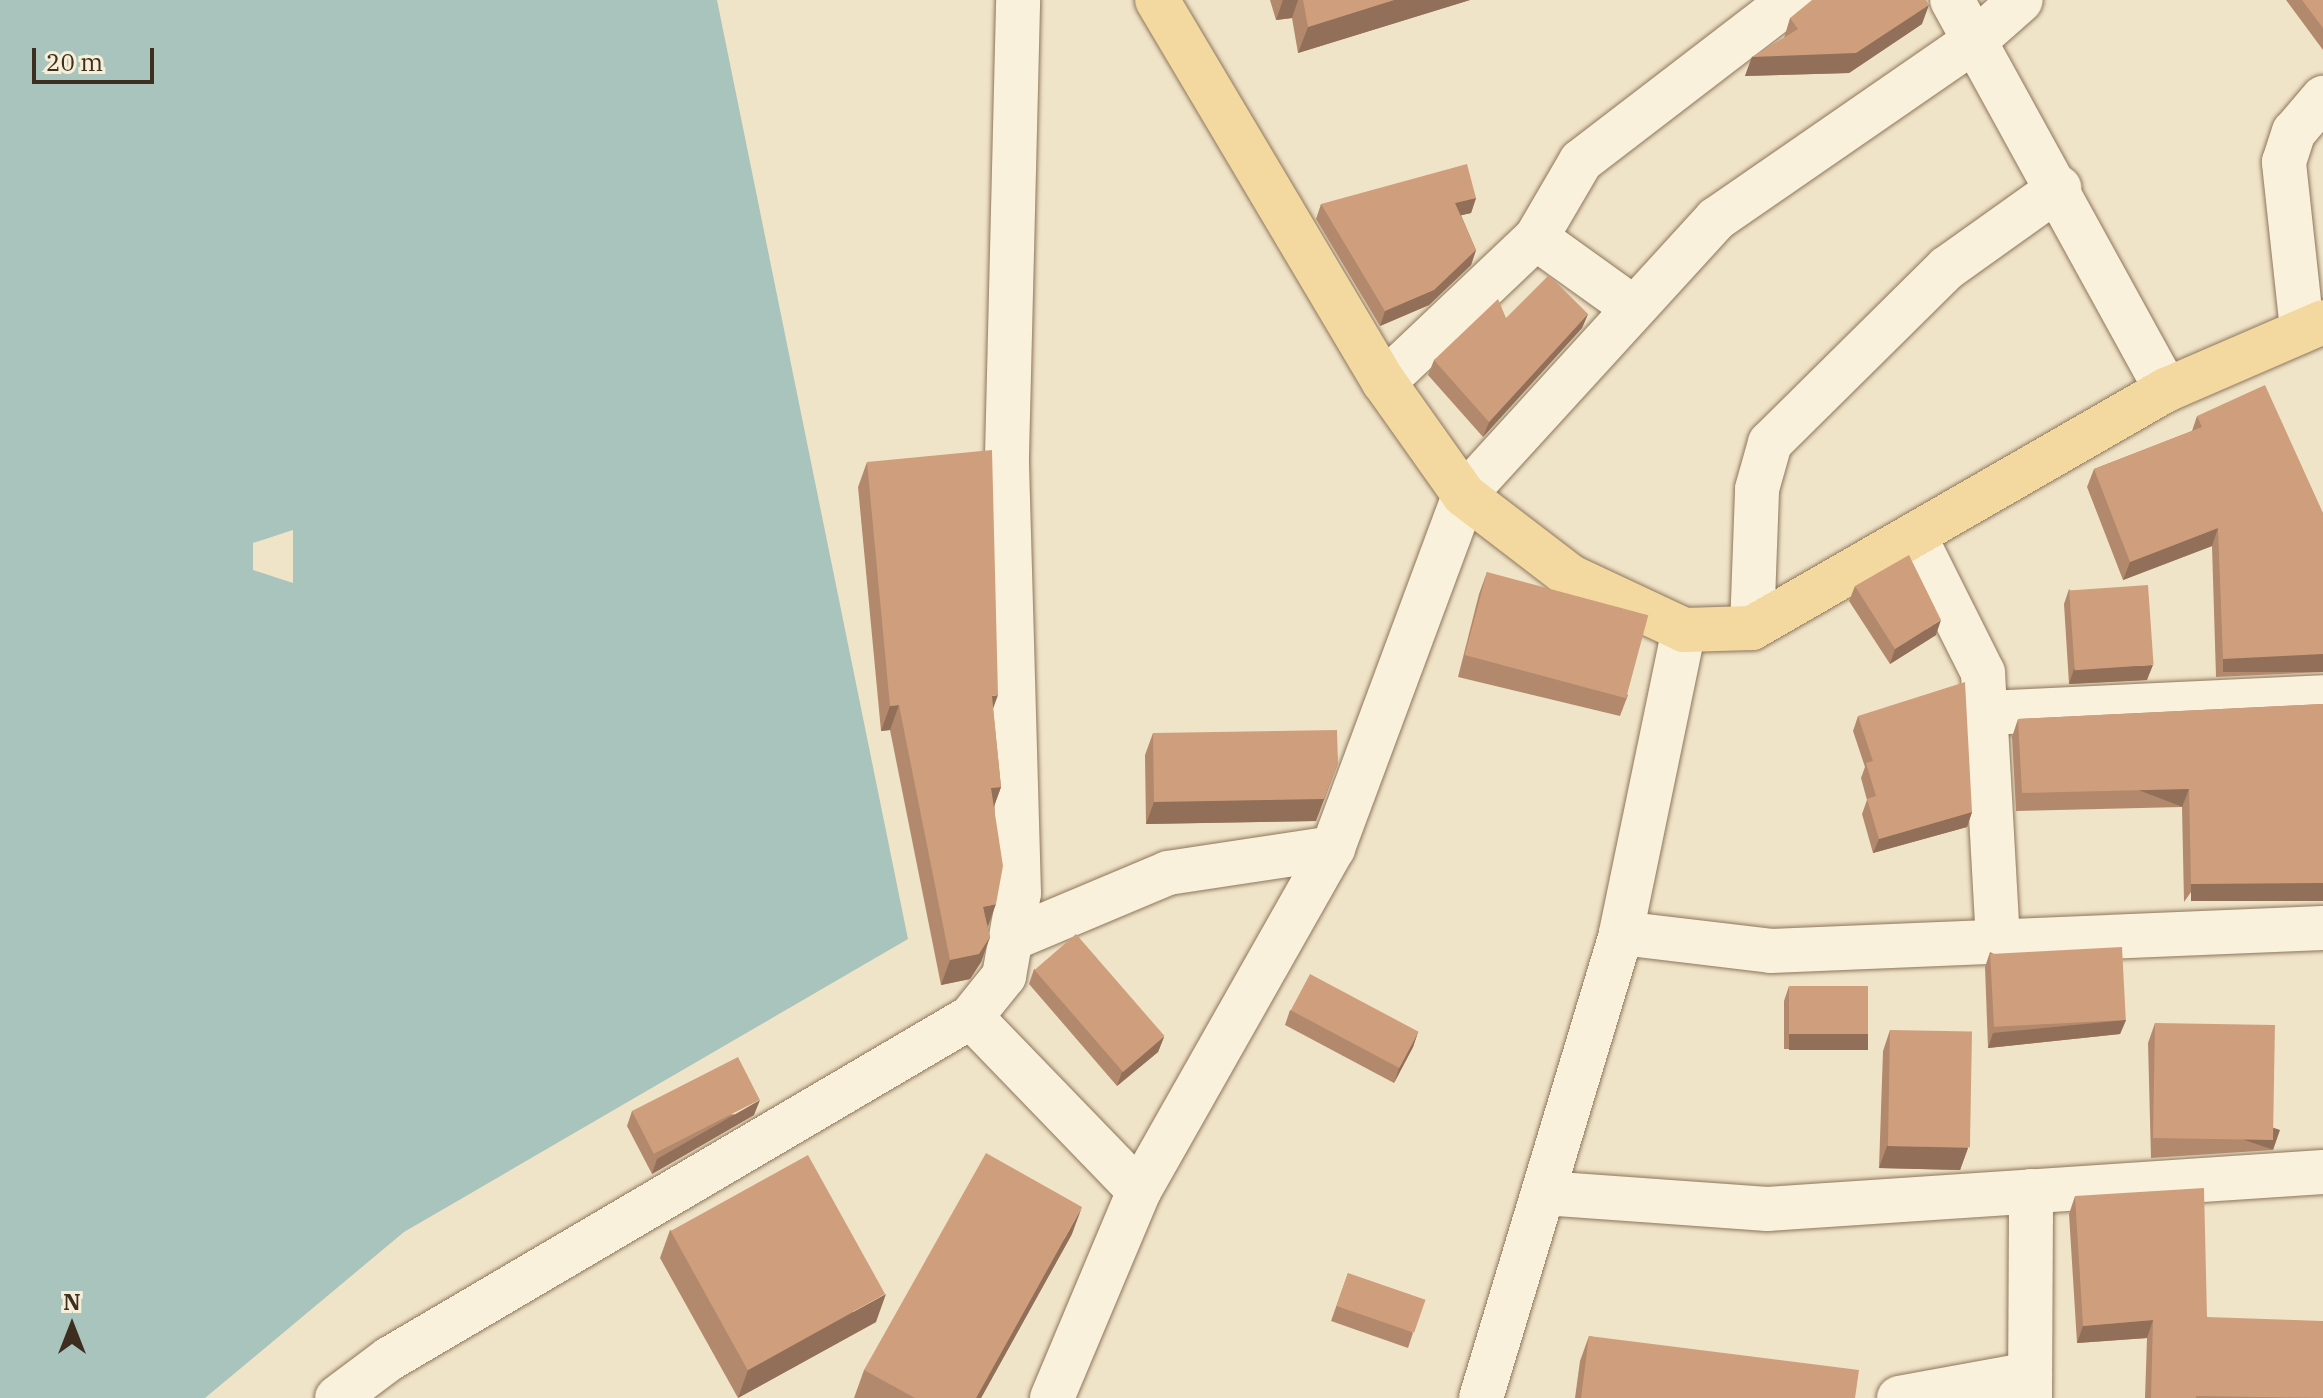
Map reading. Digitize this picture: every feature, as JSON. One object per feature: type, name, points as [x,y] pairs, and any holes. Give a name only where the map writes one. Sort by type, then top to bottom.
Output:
[{"type":"main road","points":[[1157,0],[1384,382],[1464,495],[1571,577],[1684,630],[1752,628],[2166,390],[2313,326]]},
{"type":"street","points":[[337,1398],[389,1359],[971,1017],[1004,976],[1016,937],[1007,456],[1018,0]]},
{"type":"street","points":[[1384,382],[1536,238],[1581,161],[1791,0]]},
{"type":"street","points":[[1952,0],[1978,38],[2166,390]]},
{"type":"street","points":[[1052,1398],[1139,1191],[1333,848],[1464,495],[1631,306],[1716,219],[1978,38],[2021,0]]},
{"type":"street","points":[[2313,326],[2284,162],[2294,132],[2323,98]]},
{"type":"street","points":[[1752,628],[1757,489],[1770,443],[1947,268],[2059,188]]},
{"type":"street","points":[[1536,238],[1631,306]]},
{"type":"street","points":[[1914,535],[1973,646],[1988,713],[1998,941]]},
{"type":"street","points":[[1481,1398],[1621,933],[1684,630]]},
{"type":"street","points":[[1988,713],[2323,697]]},
{"type":"street","points":[[1016,937],[1168,873],[1333,848]]},
{"type":"street","points":[[1621,933],[1771,951],[2323,928]]},
{"type":"street","points":[[971,1017],[1139,1191]]},
{"type":"street","points":[[1544,1193],[1767,1209],[2323,1172]]},
{"type":"street","points":[[1899,1398],[2030,1386],[2031,1191]]},
{"type":"water","points":[[0,0],[717,0],[908,939],[404,1232],[205,1398],[0,1398]],"holes":[[[293,530],[293,583],[253,570],[253,543]]]},
{"type":"building","points":[[1303,0],[1394,0],[1308,27]]},
{"type":"building","points":[[1812,0],[1926,0],[1929,5],[1856,53],[1752,57],[1798,29],[1790,18]]},
{"type":"building","points":[[2302,0],[2323,0],[2323,28]]},
{"type":"building","points":[[1467,164],[1476,198],[1455,203],[1476,250],[1434,290],[1385,311],[1321,204]]},
{"type":"building","points":[[1549,275],[1588,314],[1489,422],[1434,360],[1498,299],[1506,318]]},
{"type":"building","points":[[2265,385],[2323,513],[2323,654],[2223,659],[2218,528],[2130,562],[2094,469],[2202,427],[2197,416]]},
{"type":"building","points":[[992,450],[998,695],[992,696],[1001,787],[991,788],[1003,866],[996,904],[983,907],[990,937],[979,954],[950,960],[899,705],[890,706],[867,462]]},
{"type":"building","points":[[1909,555],[1941,620],[1895,649],[1855,586]]},
{"type":"building","points":[[1487,572],[1648,615],[1626,698],[1465,655]]},
{"type":"building","points":[[2148,585],[2154,665],[2075,670],[2069,591]]},
{"type":"building","points":[[1965,682],[1972,812],[1879,839],[1867,799],[1876,796],[1866,763],[1873,761],[1858,716]]},
{"type":"building","points":[[2323,704],[2323,883],[2191,884],[2189,789],[2022,793],[2018,719]]},
{"type":"building","points":[[1337,730],[1338,763],[1324,799],[1154,802],[1153,733]]},
{"type":"building","points":[[1076,934],[1165,1036],[1123,1072],[1034,970]]},
{"type":"building","points":[[2122,947],[2126,1020],[1994,1027],[1990,954]]},
{"type":"building","points":[[1310,974],[1419,1032],[1399,1068],[1291,1010]]},
{"type":"building","points":[[1789,986],[1868,986],[1868,1034],[1789,1034]]},
{"type":"building","points":[[2155,1023],[2275,1025],[2273,1140],[2153,1138]]},
{"type":"building","points":[[1890,1030],[1972,1031],[1970,1147],[1888,1146]]},
{"type":"building","points":[[738,1057],[760,1100],[654,1154],[632,1111]]},
{"type":"building","points":[[986,1153],[1082,1207],[976,1398],[915,1398],[864,1370]]},
{"type":"building","points":[[808,1155],[885,1294],[748,1370],[671,1231]]},
{"type":"building","points":[[2204,1188],[2207,1317],[2323,1321],[2323,1398],[2151,1398],[2153,1320],[2083,1326],[2075,1196]]},
{"type":"building","points":[[1348,1273],[1426,1300],[1414,1333],[1337,1306]]},
{"type":"building","points":[[1589,1336],[1859,1370],[1855,1398],[1581,1398]]}]
